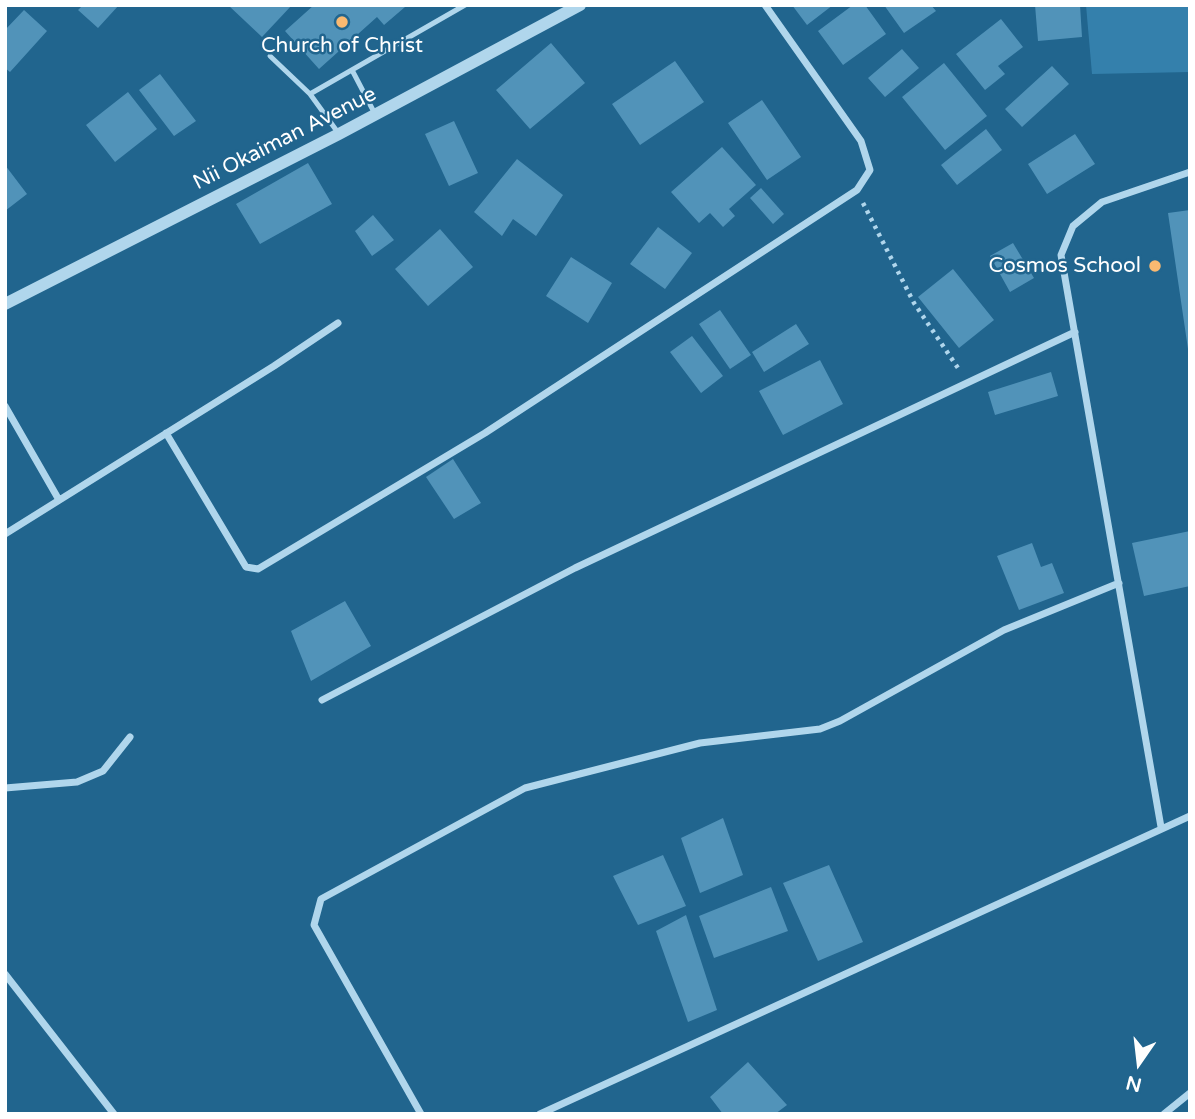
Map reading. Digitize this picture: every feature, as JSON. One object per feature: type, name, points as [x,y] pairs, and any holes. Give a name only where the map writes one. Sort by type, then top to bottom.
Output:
[{"type":"street","name":"Nii Okaiman Avenue","points":[[5,304],[339,134],[580,5]]},
{"type":"street","points":[[166,433],[246,567],[258,569],[485,433],[857,190],[870,170],[861,141],[765,5]]},
{"type":"street","points":[[1161,827],[1062,255],[1073,226],[1102,202],[1190,172]]},
{"type":"street","points":[[5,534],[338,323]]},
{"type":"street","points":[[322,700],[575,568],[828,451],[966,381],[1075,332]]},
{"type":"street","points":[[5,406],[60,500]]},
{"type":"street","points":[[421,1114],[314,925],[321,899],[525,788],[700,743],[820,729],[840,721],[1004,630],[1119,583]]},
{"type":"street","points":[[5,788],[77,782],[103,771],[130,737]]},
{"type":"street","points":[[540,1114],[1190,816]]},
{"type":"street","points":[[5,974],[114,1114]]},
{"type":"street","points":[[1164,1114],[1190,1093]]},
{"type":"lane","points":[[310,94],[465,5]]},
{"type":"lane","points":[[270,56],[310,94],[339,134]]},
{"type":"lane","points":[[352,70],[375,114]]},
{"type":"path","points":[[857,190],[914,303],[966,381]]},
{"type":"shaded area","points":[[1086,5],[1190,5],[1190,72],[1092,74]]},
{"type":"building","points":[[83,5],[119,5],[98,28],[78,10]]},
{"type":"building","points":[[228,5],[292,5],[262,37]]},
{"type":"building","points":[[314,5],[405,7],[384,25],[377,17],[319,69],[285,31]]},
{"type":"building","points":[[792,5],[833,5],[807,25]]},
{"type":"building","points":[[853,5],[865,5],[886,34],[843,65],[818,31]]},
{"type":"building","points":[[884,5],[931,5],[936,11],[904,33]]},
{"type":"building","points":[[1035,5],[1080,5],[1082,37],[1038,41]]},
{"type":"building","points":[[24,10],[47,31],[10,72],[5,68],[5,30]]},
{"type":"building","points":[[1001,19],[1023,47],[998,66],[1005,74],[985,90],[956,54]]},
{"type":"building","points":[[551,43],[585,83],[530,129],[496,90]]},
{"type":"building","points":[[902,49],[919,68],[885,97],[868,78]]},
{"type":"building","points":[[675,61],[704,102],[640,145],[612,104]]},
{"type":"building","points":[[944,63],[987,116],[945,150],[902,97]]},
{"type":"building","points":[[1052,66],[1069,84],[1022,127],[1005,109]]},
{"type":"building","points":[[160,74],[196,121],[174,136],[139,90]]},
{"type":"building","points":[[128,92],[157,129],[115,162],[86,125]]},
{"type":"building","points":[[762,100],[801,157],[767,180],[728,123]]},
{"type":"building","points":[[454,121],[478,173],[449,186],[425,134]]},
{"type":"building","points":[[986,129],[1002,150],[957,185],[941,165]]},
{"type":"building","points":[[1075,134],[1095,164],[1047,194],[1028,164]]},
{"type":"building","points":[[722,147],[756,185],[729,209],[735,216],[723,227],[710,213],[699,223],[671,192]]},
{"type":"building","points":[[517,159],[563,195],[536,236],[513,219],[502,236],[474,212]]},
{"type":"building","points":[[308,163],[332,204],[260,244],[236,204]]},
{"type":"building","points":[[5,165],[27,194],[5,211]]},
{"type":"building","points":[[761,188],[784,214],[773,224],[750,198]]},
{"type":"building","points":[[1190,210],[1190,349],[1188,349],[1168,213]]},
{"type":"building","points":[[373,215],[394,240],[372,256],[355,231]]},
{"type":"building","points":[[658,227],[692,253],[665,289],[630,264]]},
{"type":"building","points":[[440,229],[473,267],[428,306],[395,269]]},
{"type":"building","points":[[1013,243],[1034,278],[1010,292],[990,256]]},
{"type":"building","points":[[571,257],[612,283],[588,323],[546,296]]},
{"type":"building","points":[[953,269],[994,320],[959,348],[918,297]]},
{"type":"building","points":[[720,310],[751,355],[730,369],[699,324]]},
{"type":"building","points":[[796,324],[809,344],[764,372],[752,352]]},
{"type":"building","points":[[692,336],[723,376],[701,393],[670,352]]},
{"type":"building","points":[[820,360],[843,404],[783,435],[759,391]]},
{"type":"building","points":[[1051,372],[1058,396],[995,415],[988,392]]},
{"type":"building","points":[[453,459],[481,503],[454,519],[426,477]]},
{"type":"building","points":[[1190,531],[1190,586],[1144,596],[1132,543]]},
{"type":"building","points":[[1032,543],[1041,567],[1052,563],[1064,593],[1019,610],[997,556]]},
{"type":"building","points":[[345,601],[371,646],[311,681],[291,631]]},
{"type":"building","points":[[723,818],[743,875],[700,893],[681,838]]},
{"type":"building","points":[[663,855],[686,906],[638,925],[613,876]]},
{"type":"building","points":[[829,865],[863,942],[818,961],[783,883]]},
{"type":"building","points":[[771,887],[788,931],[714,958],[699,916]]},
{"type":"building","points":[[686,915],[717,1010],[688,1022],[656,931]]},
{"type":"building","points":[[748,1062],[787,1105],[775,1114],[723,1114],[710,1097]]},
{"type":"place","name":"Church of Christ","points":[[342,22]]},
{"type":"place","name":"Cosmos School","points":[[1155,266]]}]
